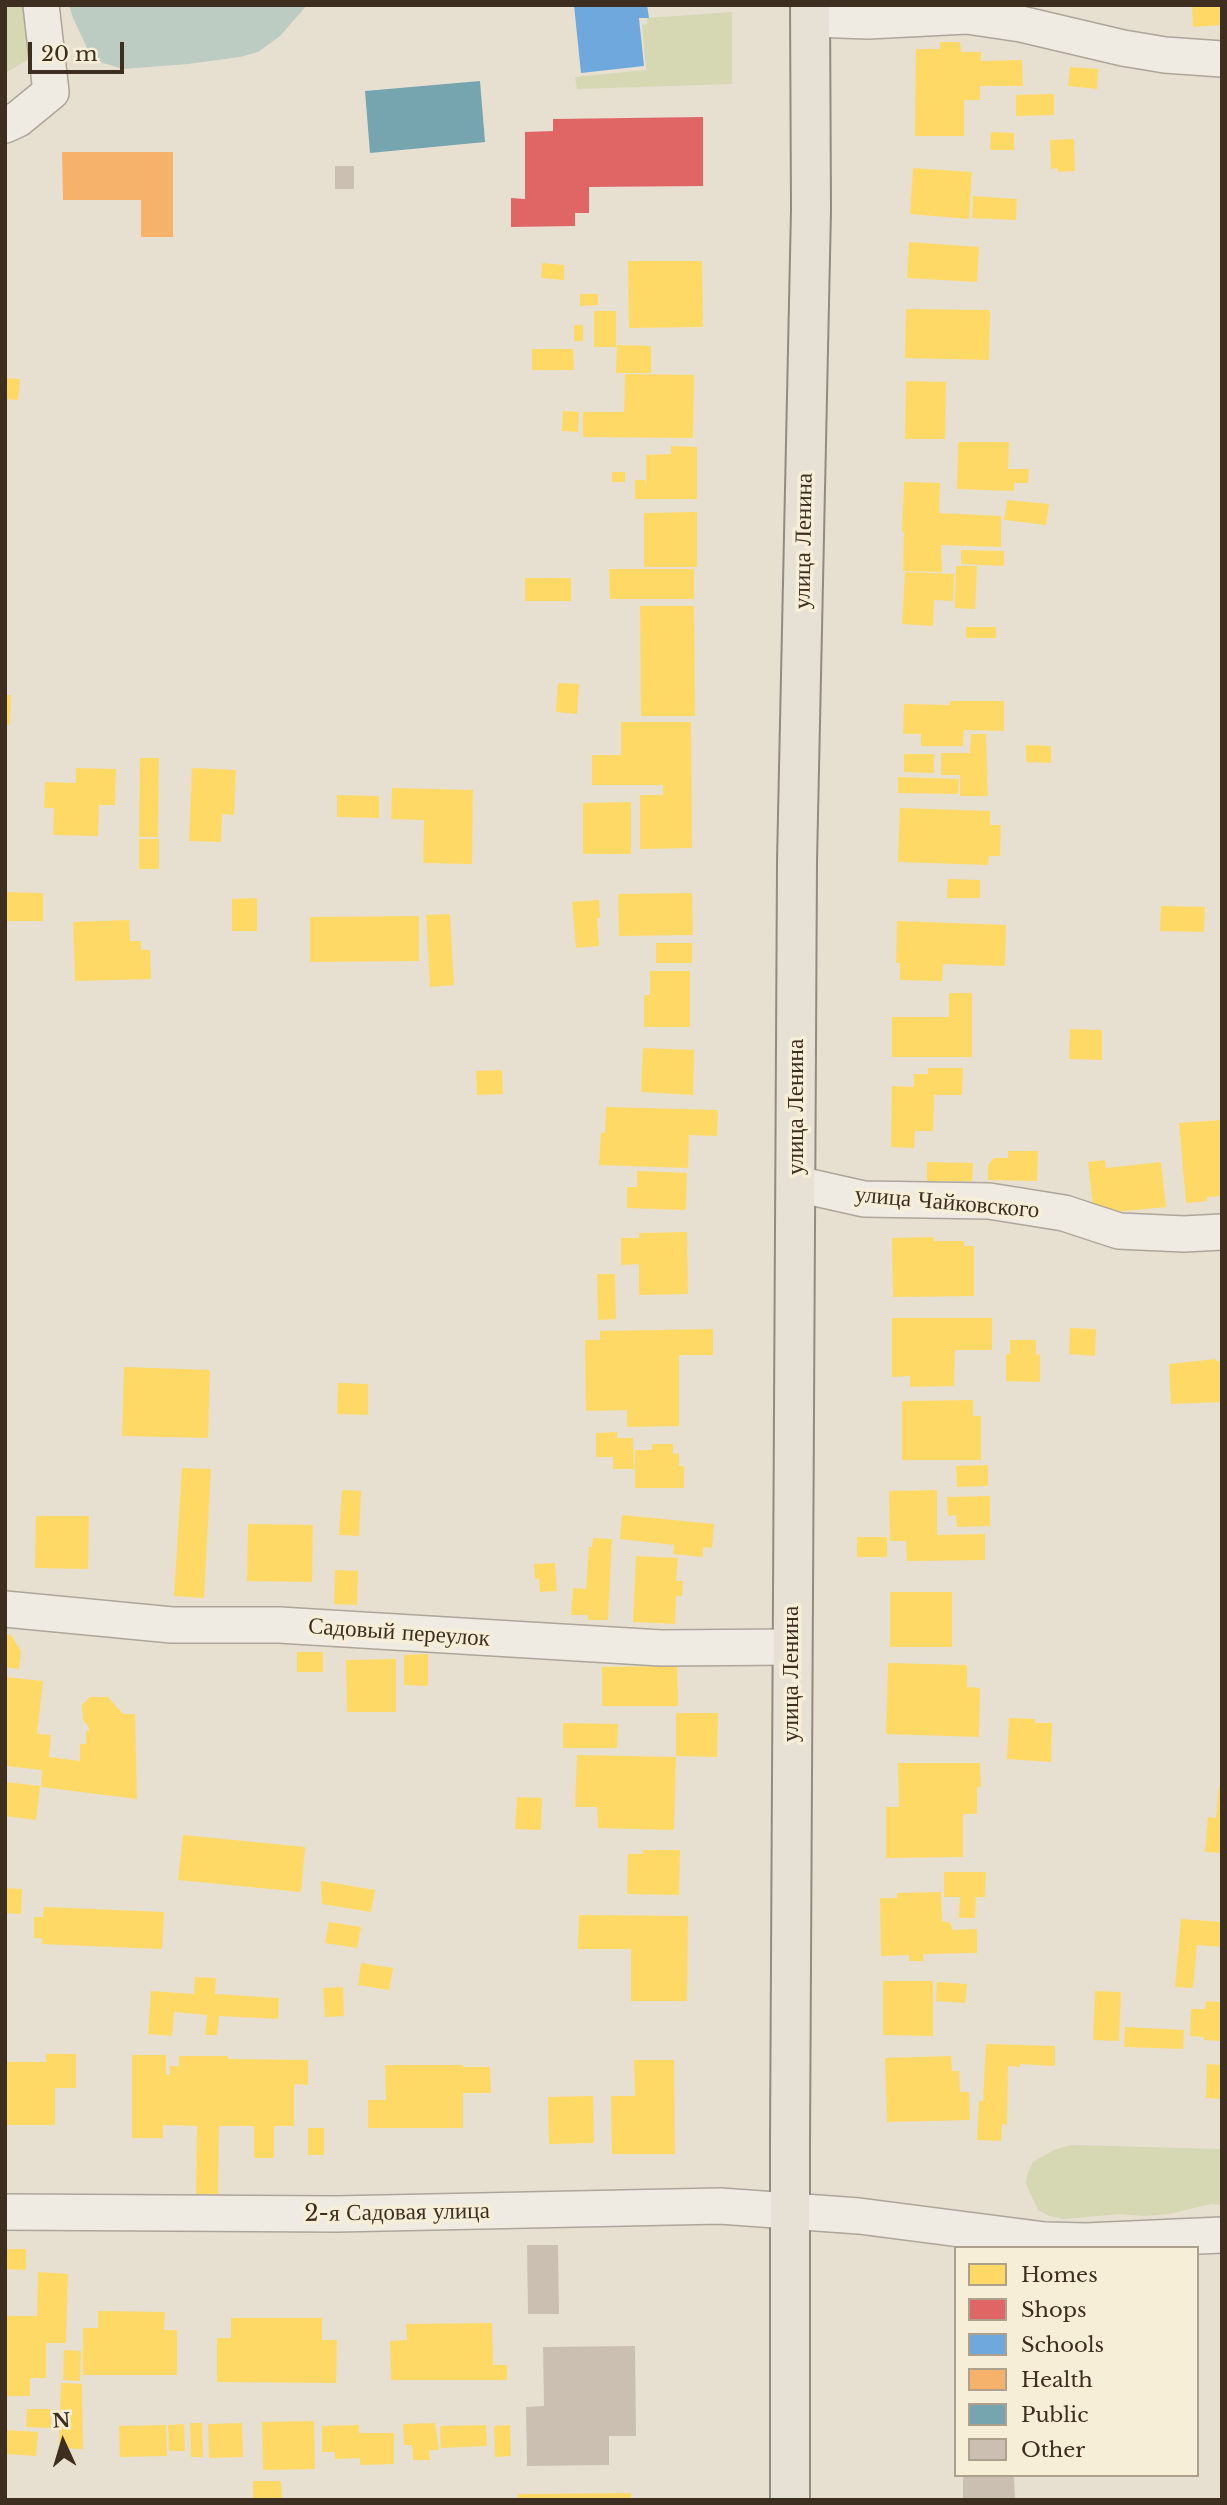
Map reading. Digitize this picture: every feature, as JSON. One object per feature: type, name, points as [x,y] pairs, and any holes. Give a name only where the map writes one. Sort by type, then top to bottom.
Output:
[{"type":"main road","name":"улица Ленина","points":[[790,2500],[789,2210],[797,862],[811,210],[810,12]]},
{"type":"street","points":[[5,125],[18,119],[51,92],[41,5]]},
{"type":"street","points":[[810,12],[868,21],[967,16],[1021,24],[1123,48],[1165,55],[1222,59]]},
{"type":"street","name":"улица Чайковского","points":[[797,1184],[864,1199],[989,1201],[1063,1213],[1119,1231],[1184,1234],[1222,1232]]},
{"type":"street","name":"Садовый переулок","points":[[5,1609],[172,1625],[279,1625],[661,1648],[792,1647]]},
{"type":"street","name":"2-я Садовая улица","points":[[5,2212],[323,2214],[720,2206],[928,2224],[1045,2240],[1086,2241],[1222,2235]]},
{"type":"green space","points":[[5,5],[24,5],[33,57],[5,73]]},
{"type":"green space","points":[[732,12],[732,84],[577,89],[575,77],[646,70],[642,25],[647,24],[647,18]]},
{"type":"green space","points":[[1071,2145],[1222,2149],[1222,2205],[1211,2204],[1169,2214],[1144,2216],[1120,2214],[1064,2219],[1049,2216],[1038,2210],[1026,2184],[1027,2175],[1033,2162],[1054,2150]]},
{"type":"shaded area","points":[[69,5],[307,5],[280,36],[258,52],[188,64],[123,69],[103,63],[89,52]]},
{"type":"building: Homes","points":[[1192,5],[1221,5],[1222,25],[1193,27]]},
{"type":"building: Homes","points":[[940,42],[960,42],[961,52],[981,52],[981,61],[1022,60],[1023,86],[980,86],[980,100],[964,100],[964,136],[915,136],[916,49],[940,49]]},
{"type":"building: Homes","points":[[1070,67],[1098,69],[1097,89],[1068,86]]},
{"type":"building: Homes","points":[[1054,94],[1054,115],[1016,116],[1016,95]]},
{"type":"building: Homes","points":[[991,132],[1014,133],[1014,150],[990,150]]},
{"type":"building: Homes","points":[[1074,139],[1075,171],[1058,172],[1057,168],[1051,169],[1050,140]]},
{"type":"building: Homes","points":[[913,168],[972,172],[969,219],[910,214]]},
{"type":"building: Homes","points":[[973,196],[1017,199],[1016,220],[972,218]]},
{"type":"building: Homes","points":[[909,242],[979,247],[977,282],[907,278]]},
{"type":"building: Homes","points":[[628,261],[702,261],[703,327],[629,328]]},
{"type":"building: Homes","points":[[542,263],[564,265],[564,280],[541,278]]},
{"type":"building: Homes","points":[[580,294],[598,294],[598,305],[580,306]]},
{"type":"building: Homes","points":[[906,309],[990,310],[989,360],[905,358]]},
{"type":"building: Homes","points":[[594,311],[616,311],[616,347],[594,347]]},
{"type":"building: Homes","points":[[574,325],[583,325],[583,341],[574,341]]},
{"type":"building: Homes","points":[[617,345],[651,346],[651,373],[616,373]]},
{"type":"building: Homes","points":[[532,349],[573,349],[574,370],[532,370]]},
{"type":"building: Homes","points":[[625,374],[694,375],[693,438],[583,437],[583,412],[624,412]]},
{"type":"building: Homes","points":[[5,378],[20,379],[18,400],[5,399]]},
{"type":"building: Homes","points":[[906,381],[946,382],[945,439],[905,439]]},
{"type":"building: Homes","points":[[563,411],[579,412],[578,432],[562,431]]},
{"type":"building: Homes","points":[[958,442],[1009,442],[1008,469],[1029,469],[1028,483],[1014,483],[1014,491],[957,489]]},
{"type":"building: Homes","points":[[671,446],[697,447],[697,499],[635,499],[635,480],[645,480],[646,487],[646,455],[671,454]]},
{"type":"building: Homes","points":[[612,472],[625,472],[625,482],[612,482]]},
{"type":"building: Homes","points":[[904,482],[940,483],[939,513],[1001,516],[1001,547],[941,545],[942,572],[903,571]]},
{"type":"building: Homes","points":[[1007,500],[1049,504],[1046,525],[1004,520]]},
{"type":"building: Homes","points":[[697,512],[697,567],[644,567],[644,513]]},
{"type":"building: Homes","points":[[961,550],[1004,551],[1004,566],[961,564]]},
{"type":"building: Homes","points":[[956,566],[977,566],[975,609],[955,608]]},
{"type":"building: Homes","points":[[609,569],[694,569],[694,599],[610,599]]},
{"type":"building: Homes","points":[[905,572],[954,574],[953,601],[934,600],[933,626],[902,624]]},
{"type":"building: Homes","points":[[525,578],[571,578],[571,601],[525,601]]},
{"type":"building: Homes","points":[[640,606],[694,606],[695,716],[641,716]]},
{"type":"building: Homes","points":[[966,627],[996,627],[996,638],[966,638]]},
{"type":"building: Homes","points":[[558,683],[579,684],[577,714],[556,712]]},
{"type":"building: Homes","points":[[5,695],[11,695],[10,725],[5,724]]},
{"type":"building: Homes","points":[[950,701],[1004,701],[1004,731],[964,730],[963,746],[921,746],[921,734],[903,734],[904,704],[950,705]]},
{"type":"building: Homes","points":[[621,722],[691,722],[692,848],[640,849],[640,795],[663,795],[663,785],[592,785],[592,755],[621,755]]},
{"type":"building: Homes","points":[[971,734],[986,734],[988,796],[960,796],[960,775],[941,775],[941,753],[970,753]]},
{"type":"building: Homes","points":[[1026,745],[1051,746],[1051,763],[1026,762]]},
{"type":"building: Homes","points":[[904,754],[934,754],[934,773],[904,772]]},
{"type":"building: Homes","points":[[140,758],[159,758],[158,837],[139,837]]},
{"type":"building: Homes","points":[[76,768],[116,769],[115,805],[99,805],[98,836],[53,835],[54,808],[44,808],[45,782],[76,783]]},
{"type":"building: Homes","points":[[192,768],[236,770],[234,815],[222,814],[221,842],[189,841]]},
{"type":"building: Homes","points":[[898,777],[959,779],[958,794],[898,793]]},
{"type":"building: Homes","points":[[392,788],[473,790],[472,864],[423,863],[424,820],[391,819]]},
{"type":"building: Homes","points":[[337,795],[379,796],[379,818],[337,817]]},
{"type":"building: Homes","points":[[631,802],[631,854],[583,854],[583,803]]},
{"type":"building: Homes","points":[[900,808],[990,811],[990,825],[1001,825],[1000,856],[989,856],[988,865],[898,862]]},
{"type":"building: Homes","points":[[139,839],[159,839],[159,869],[139,869]]},
{"type":"building: Homes","points":[[948,879],[980,880],[980,898],[947,898]]},
{"type":"building: Homes","points":[[5,892],[43,893],[43,921],[5,921]]},
{"type":"building: Homes","points":[[692,893],[693,935],[619,936],[618,894]]},
{"type":"building: Homes","points":[[257,898],[257,931],[232,931],[232,899]]},
{"type":"building: Homes","points":[[599,900],[599,946],[576,948],[572,902]]},
{"type":"building: Homes","points":[[1161,906],[1205,907],[1204,932],[1160,931]]},
{"type":"building: Homes","points":[[450,914],[454,985],[430,987],[426,915]]},
{"type":"building: Homes","points":[[419,916],[419,961],[310,962],[310,917]]},
{"type":"building: Homes","points":[[129,920],[130,941],[141,941],[141,950],[150,950],[151,979],[75,981],[73,922]]},
{"type":"building: Homes","points":[[897,921],[1006,925],[1005,966],[943,964],[942,981],[900,980],[900,963],[896,963]]},
{"type":"building: Homes","points":[[656,943],[692,943],[692,963],[656,963]]},
{"type":"building: Homes","points":[[650,971],[690,971],[690,1027],[644,1027],[644,995],[650,995]]},
{"type":"building: Homes","points":[[949,993],[972,993],[972,1057],[892,1057],[892,1017],[949,1017]]},
{"type":"building: Homes","points":[[1070,1029],[1102,1030],[1102,1060],[1069,1059]]},
{"type":"building: Homes","points":[[643,1048],[694,1050],[693,1095],[641,1092]]},
{"type":"building: Homes","points":[[928,1068],[963,1068],[962,1095],[934,1095],[933,1131],[915,1131],[914,1148],[891,1147],[892,1086],[914,1087],[914,1074],[928,1074]]},
{"type":"building: Homes","points":[[502,1070],[503,1094],[477,1095],[476,1071]]},
{"type":"building: Homes","points":[[606,1107],[718,1110],[717,1136],[689,1135],[688,1168],[599,1165],[601,1133],[605,1133]]},
{"type":"building: Homes","points":[[1222,1120],[1222,1196],[1186,1203],[1179,1123]]},
{"type":"building: Homes","points":[[1008,1151],[1038,1151],[1037,1181],[988,1180],[988,1165],[994,1158],[1008,1158]]},
{"type":"building: Homes","points":[[1105,1160],[1106,1168],[1161,1162],[1166,1207],[1094,1214],[1088,1162]]},
{"type":"building: Homes","points":[[927,1162],[973,1163],[972,1181],[927,1181]]},
{"type":"building: Homes","points":[[637,1171],[687,1173],[686,1210],[627,1208],[627,1187],[637,1187]]},
{"type":"building: Homes","points":[[687,1232],[688,1294],[639,1295],[639,1264],[621,1265],[621,1238],[639,1238],[639,1233]]},
{"type":"building: Homes","points":[[933,1237],[934,1241],[964,1241],[964,1246],[974,1246],[974,1296],[893,1297],[892,1238]]},
{"type":"building: Homes","points":[[597,1274],[615,1274],[616,1319],[598,1320]]},
{"type":"building: Homes","points":[[892,1318],[992,1318],[992,1350],[955,1350],[954,1386],[910,1387],[910,1376],[892,1377]]},
{"type":"building: Homes","points":[[1070,1328],[1096,1329],[1095,1356],[1069,1354]]},
{"type":"building: Homes","points":[[713,1329],[713,1355],[679,1355],[679,1426],[627,1427],[627,1410],[586,1411],[585,1340],[600,1340],[600,1331]]},
{"type":"building: Homes","points":[[1010,1340],[1036,1340],[1036,1355],[1040,1354],[1040,1382],[1006,1381],[1006,1354],[1010,1354]]},
{"type":"building: Homes","points":[[1216,1359],[1222,1361],[1222,1402],[1171,1404],[1169,1364]]},
{"type":"building: Homes","points":[[124,1367],[210,1370],[208,1438],[122,1436]]},
{"type":"building: Homes","points":[[338,1383],[368,1384],[368,1415],[337,1414]]},
{"type":"building: Homes","points":[[973,1400],[973,1416],[981,1416],[981,1460],[902,1460],[902,1401]]},
{"type":"building: Homes","points":[[617,1432],[617,1438],[633,1438],[634,1469],[613,1469],[613,1457],[596,1457],[596,1433]]},
{"type":"building: Homes","points":[[652,1444],[673,1444],[673,1454],[679,1453],[679,1466],[684,1466],[684,1488],[635,1488],[635,1450],[652,1450]]},
{"type":"building: Homes","points":[[988,1465],[988,1486],[957,1487],[956,1466]]},
{"type":"building: Homes","points":[[182,1468],[211,1469],[204,1598],[174,1596]]},
{"type":"building: Homes","points":[[342,1490],[361,1491],[359,1536],[339,1535]]},
{"type":"building: Homes","points":[[937,1490],[937,1535],[985,1534],[985,1560],[907,1561],[906,1541],[890,1541],[889,1491]]},
{"type":"building: Homes","points":[[990,1496],[990,1526],[957,1527],[956,1515],[948,1516],[947,1497]]},
{"type":"building: Homes","points":[[622,1515],[714,1524],[712,1548],[703,1547],[703,1557],[673,1554],[674,1545],[620,1539]]},
{"type":"building: Homes","points":[[36,1516],[89,1516],[88,1569],[35,1568]]},
{"type":"building: Homes","points":[[248,1524],[313,1525],[312,1582],[247,1581]]},
{"type":"building: Homes","points":[[857,1537],[887,1537],[887,1557],[857,1557]]},
{"type":"building: Homes","points":[[593,1538],[612,1539],[608,1620],[588,1620],[588,1615],[571,1615],[573,1588],[586,1589],[589,1547],[592,1547]]},
{"type":"building: Homes","points":[[636,1556],[678,1558],[676,1581],[683,1581],[682,1596],[676,1596],[675,1624],[633,1622]]},
{"type":"building: Homes","points":[[555,1563],[557,1591],[540,1592],[539,1578],[535,1579],[534,1564]]},
{"type":"building: Homes","points":[[335,1570],[358,1571],[357,1605],[334,1604]]},
{"type":"building: Homes","points":[[890,1592],[952,1592],[952,1647],[890,1647]]},
{"type":"building: Homes","points":[[5,1634],[11,1635],[21,1651],[19,1669],[5,1667]]},
{"type":"building: Homes","points":[[297,1652],[323,1652],[323,1672],[297,1672]]},
{"type":"building: Homes","points":[[428,1654],[428,1686],[404,1685],[404,1655]]},
{"type":"building: Homes","points":[[396,1659],[396,1712],[347,1712],[346,1660]]},
{"type":"building: Homes","points":[[888,1663],[967,1665],[967,1687],[980,1688],[979,1737],[886,1734]]},
{"type":"building: Homes","points":[[677,1666],[678,1706],[602,1706],[602,1667]]},
{"type":"building: Homes","points":[[5,1677],[43,1681],[37,1734],[51,1735],[49,1757],[80,1761],[80,1744],[86,1744],[86,1731],[89,1731],[83,1720],[82,1705],[90,1697],[108,1697],[123,1714],[135,1714],[137,1799],[41,1787],[42,1770],[5,1766]]},
{"type":"building: Homes","points":[[676,1713],[718,1713],[717,1757],[676,1756]]},
{"type":"building: Homes","points":[[1009,1718],[1052,1723],[1051,1762],[1007,1759]]},
{"type":"building: Homes","points":[[563,1723],[618,1724],[617,1748],[563,1748]]},
{"type":"building: Homes","points":[[577,1755],[676,1757],[674,1830],[598,1828],[597,1807],[575,1807]]},
{"type":"building: Homes","points":[[898,1763],[980,1763],[981,1787],[977,1787],[977,1814],[963,1814],[963,1857],[886,1858],[886,1807],[899,1807]]},
{"type":"building: Homes","points":[[5,1782],[40,1786],[36,1820],[5,1816]]},
{"type":"building: Homes","points":[[1219,1786],[1222,1786],[1222,1853],[1205,1852],[1208,1817],[1216,1818]]},
{"type":"building: Homes","points":[[517,1797],[542,1798],[541,1830],[515,1829]]},
{"type":"building: Homes","points":[[183,1835],[305,1847],[301,1892],[178,1880]]},
{"type":"building: Homes","points":[[642,1850],[680,1850],[679,1895],[627,1894],[628,1854],[643,1854]]},
{"type":"building: Homes","points":[[944,1872],[986,1872],[985,1897],[976,1897],[975,1918],[959,1918],[960,1897],[944,1897]]},
{"type":"building: Homes","points":[[321,1881],[375,1890],[371,1912],[322,1904]]},
{"type":"building: Homes","points":[[5,1888],[22,1889],[21,1914],[5,1913]]},
{"type":"building: Homes","points":[[941,1892],[942,1921],[951,1923],[952,1930],[977,1929],[977,1953],[923,1954],[924,1961],[909,1961],[909,1955],[881,1956],[880,1898],[897,1898],[897,1893]]},
{"type":"building: Homes","points":[[44,1907],[164,1912],[162,1949],[42,1944],[42,1938],[34,1938],[34,1917],[43,1917]]},
{"type":"building: Homes","points":[[579,1915],[688,1916],[687,2001],[631,2001],[631,1949],[578,1949]]},
{"type":"building: Homes","points":[[1181,1919],[1222,1922],[1222,1947],[1197,1945],[1193,1988],[1175,1987]]},
{"type":"building: Homes","points":[[329,1922],[361,1927],[357,1948],[325,1943]]},
{"type":"building: Homes","points":[[361,1963],[393,1968],[389,1990],[358,1985]]},
{"type":"building: Homes","points":[[195,1977],[216,1978],[215,1994],[279,1998],[278,2019],[219,2016],[217,2035],[205,2035],[207,2015],[174,2012],[172,2036],[148,2034],[151,1991],[194,1994]]},
{"type":"building: Homes","points":[[883,1981],[933,1981],[933,2036],[883,2035]]},
{"type":"building: Homes","points":[[937,1982],[967,1984],[965,2003],[936,2001]]},
{"type":"building: Homes","points":[[343,1987],[344,2016],[325,2017],[323,1988]]},
{"type":"building: Homes","points":[[1095,1991],[1121,1992],[1119,2041],[1093,2040]]},
{"type":"building: Homes","points":[[1206,2001],[1222,2002],[1222,2041],[1190,2036],[1191,2009],[1205,2009]]},
{"type":"building: Homes","points":[[1125,2027],[1184,2030],[1183,2049],[1124,2047]]},
{"type":"building: Homes","points":[[986,2044],[1055,2046],[1055,2066],[1008,2066],[1007,2125],[1002,2124],[1001,2141],[977,2140],[979,2101],[983,2101]]},
{"type":"building: Homes","points":[[46,2054],[76,2054],[76,2088],[55,2088],[55,2125],[5,2125],[5,2062],[46,2062]]},
{"type":"building: Homes","points":[[132,2055],[166,2055],[166,2075],[170,2075],[170,2066],[179,2066],[179,2056],[308,2060],[308,2085],[294,2084],[294,2126],[274,2126],[274,2158],[254,2158],[254,2126],[219,2126],[218,2194],[196,2194],[197,2126],[163,2125],[163,2138],[132,2138]]},
{"type":"building: Homes","points":[[951,2056],[952,2071],[959,2071],[960,2092],[969,2092],[970,2120],[887,2122],[885,2058]]},
{"type":"building: Homes","points":[[634,2060],[674,2060],[675,2154],[612,2154],[611,2096],[635,2096]]},
{"type":"building: Homes","points":[[1207,2064],[1222,2065],[1222,2099],[1206,2098]]},
{"type":"building: Homes","points":[[385,2065],[490,2067],[491,2093],[463,2093],[463,2128],[368,2128],[368,2100],[386,2100]]},
{"type":"building: Homes","points":[[593,2096],[594,2143],[549,2144],[548,2097]]},
{"type":"building: Homes","points":[[308,2128],[324,2128],[324,2155],[308,2155]]},
{"type":"building: Homes","points":[[5,2249],[26,2249],[26,2270],[5,2269]]},
{"type":"building: Homes","points":[[38,2272],[68,2274],[66,2343],[46,2343],[46,2378],[30,2378],[30,2396],[5,2396],[5,2316],[37,2316]]},
{"type":"building: Homes","points":[[98,2311],[165,2312],[164,2330],[177,2330],[177,2375],[83,2375],[83,2328],[98,2328]]},
{"type":"building: Homes","points":[[231,2318],[322,2318],[322,2340],[337,2340],[336,2383],[217,2382],[217,2338],[231,2338]]},
{"type":"building: Homes","points":[[492,2323],[493,2365],[507,2365],[507,2380],[391,2380],[390,2341],[407,2340],[406,2324]]},
{"type":"building: Homes","points":[[64,2350],[81,2351],[80,2381],[63,2380]]},
{"type":"building: Homes","points":[[61,2383],[82,2384],[83,2449],[59,2448]]},
{"type":"building: Homes","points":[[27,2409],[51,2409],[51,2428],[26,2427]]},
{"type":"building: Homes","points":[[314,2421],[315,2469],[263,2470],[262,2422]]},
{"type":"building: Homes","points":[[190,2423],[202,2423],[203,2457],[191,2457]]},
{"type":"building: Homes","points":[[242,2423],[243,2457],[209,2458],[208,2424]]},
{"type":"building: Homes","points":[[435,2423],[439,2450],[429,2450],[430,2460],[413,2460],[412,2445],[404,2445],[403,2424]]},
{"type":"building: Homes","points":[[184,2424],[185,2451],[169,2451],[168,2425]]},
{"type":"building: Homes","points":[[166,2425],[167,2456],[120,2457],[119,2426]]},
{"type":"building: Homes","points":[[359,2425],[359,2433],[394,2433],[394,2464],[360,2465],[360,2458],[335,2459],[335,2452],[322,2452],[322,2426]]},
{"type":"building: Homes","points":[[486,2425],[487,2446],[441,2448],[440,2426]]},
{"type":"building: Homes","points":[[510,2425],[511,2456],[495,2457],[494,2426]]},
{"type":"building: Homes","points":[[5,2430],[38,2432],[36,2456],[5,2454]]},
{"type":"building: Homes","points":[[253,2481],[281,2481],[282,2500],[253,2500]]},
{"type":"building: Homes","points":[[631,2493],[631,2500],[518,2500],[518,2494]]},
{"type":"building: Shops","points":[[703,117],[703,186],[589,187],[589,213],[575,213],[575,226],[511,227],[511,198],[525,199],[525,132],[553,131],[553,119]]},
{"type":"building: Schools","points":[[574,5],[647,5],[649,18],[639,18],[644,66],[581,73]]},
{"type":"building: Health","points":[[62,152],[173,152],[173,237],[141,237],[141,200],[63,200]]},
{"type":"building: Public","points":[[480,81],[485,142],[370,153],[365,91]]},
{"type":"building: Other","points":[[335,166],[354,166],[354,189],[335,189]]},
{"type":"building: Other","points":[[527,2245],[558,2245],[559,2314],[528,2314]]},
{"type":"building: Other","points":[[635,2346],[636,2436],[609,2436],[609,2465],[527,2466],[526,2407],[544,2406],[543,2347]]},
{"type":"building: Other","points":[[963,2477],[1014,2477],[1015,2500],[963,2500]]}]
